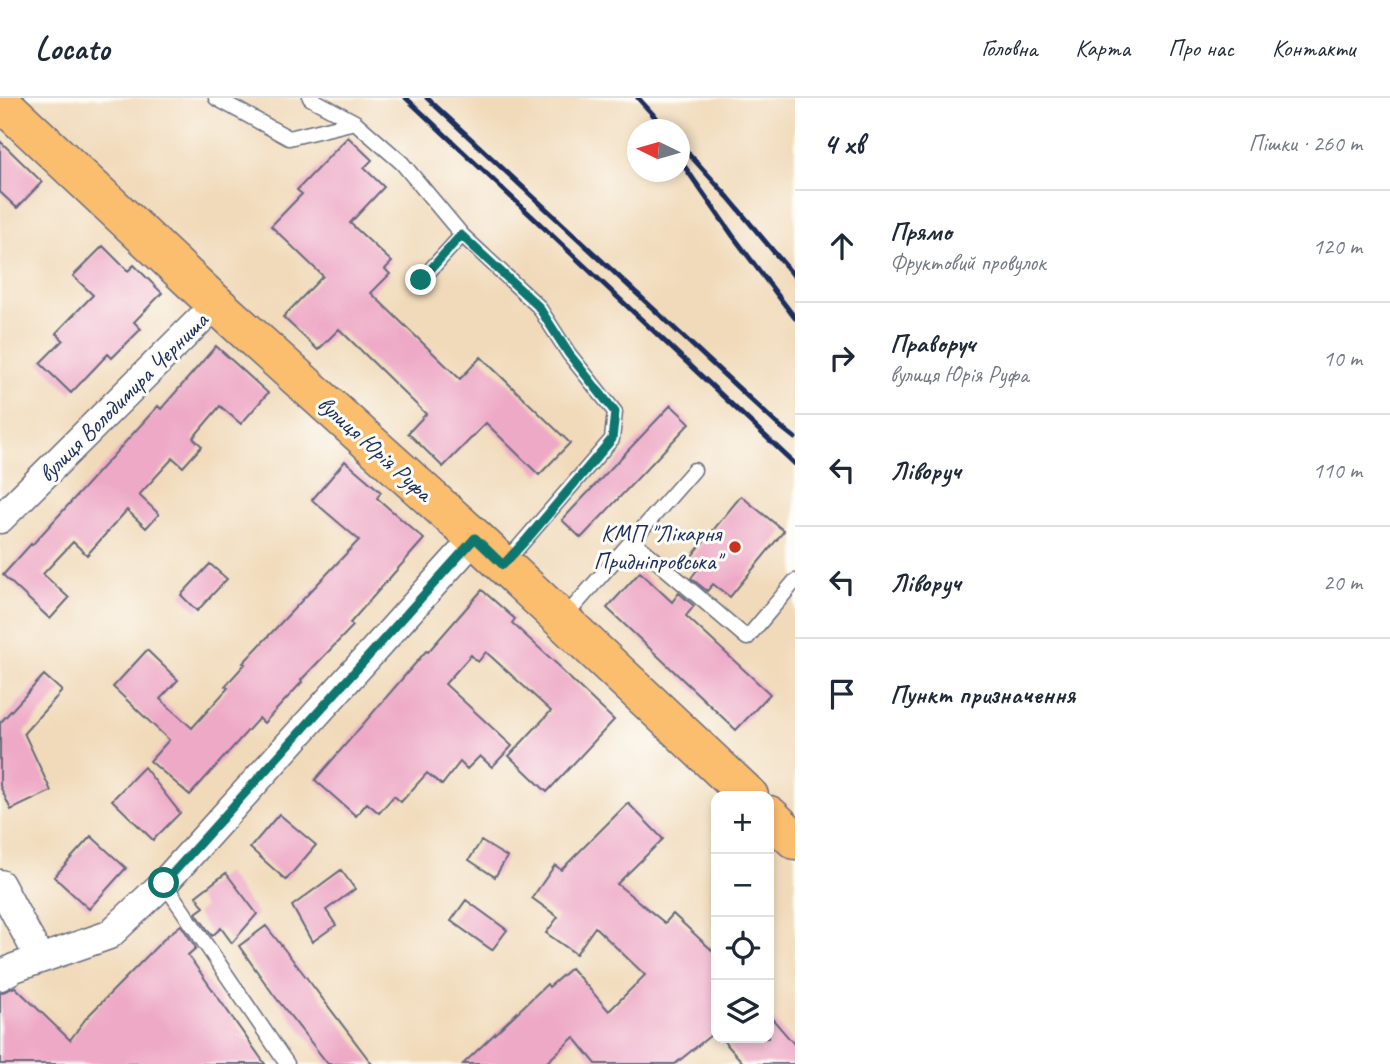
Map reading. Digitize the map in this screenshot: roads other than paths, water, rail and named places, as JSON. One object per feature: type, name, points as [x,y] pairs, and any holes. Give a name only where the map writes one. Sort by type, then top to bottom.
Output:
[{"type":"main road","name":"вулиця Юрія Руфа","points":[[0,101],[216,304],[475,538],[744,791]]},
{"type":"main road","points":[[774,820],[795,840]]},
{"type":"street","name":"вулиця Володимира Черниша","points":[[0,519],[216,304]]},
{"type":"street","points":[[0,975],[109,935],[164,883],[475,538]]},
{"type":"street","points":[[0,884],[40,959]]},
{"type":"lane","points":[[216,98],[289,138],[355,122]]},
{"type":"lane","points":[[310,98],[355,122],[402,163],[461,235],[538,306],[569,354],[615,412],[612,439],[503,565]]},
{"type":"lane","points":[[421,280],[461,235]]},
{"type":"lane","points":[[562,620],[694,470]]},
{"type":"lane","points":[[632,540],[747,638],[795,581]]},
{"type":"lane","points":[[164,883],[288,1064]]},
{"type":"railway","points":[[406,98],[795,464]]},
{"type":"railway","points":[[427,98],[795,438]]},
{"type":"railway","points":[[638,98],[657,119]]},
{"type":"railway","points":[[690,155],[795,277]]},
{"type":"railway","points":[[690,174],[795,318]]},
{"type":"place","name":"КМП \"Лікарня Придніпровська\"","points":[[735,547]]}]
